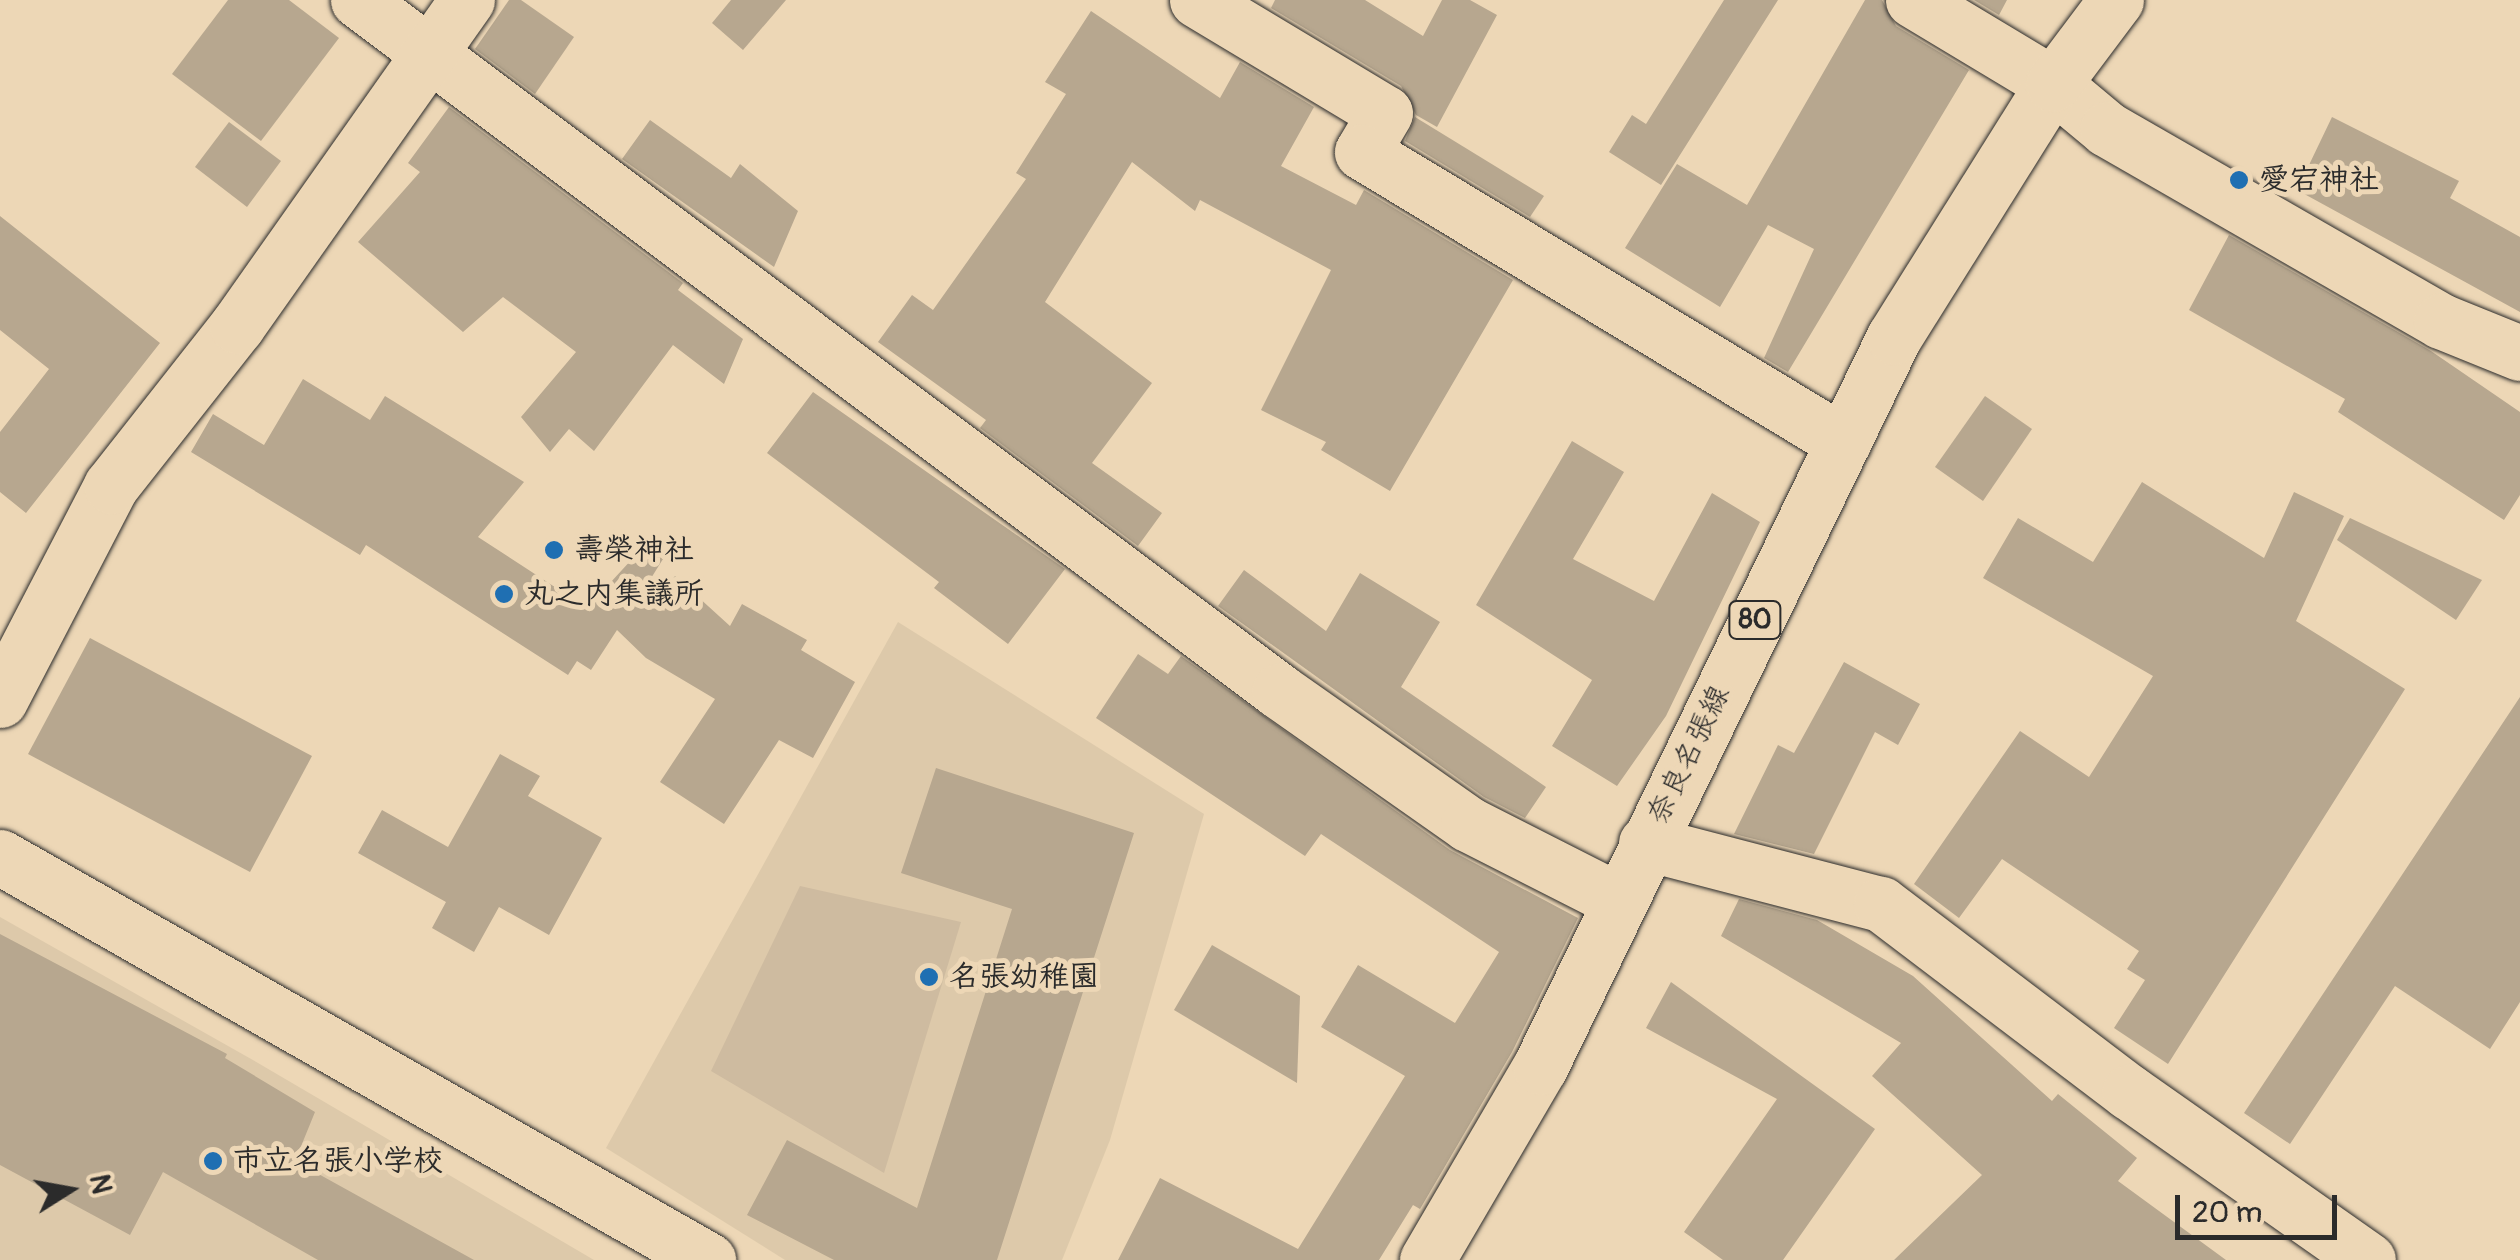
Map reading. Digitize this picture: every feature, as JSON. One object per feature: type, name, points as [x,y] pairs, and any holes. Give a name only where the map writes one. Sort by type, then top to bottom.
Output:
[{"type":"street","points":[[358,0],[1294,702],[1468,824],[1620,901]]},
{"type":"street","points":[[0,700],[111,486],[238,326],[467,0]]},
{"type":"street","points":[[1196,0],[1385,113],[1362,152],[1843,442]]},
{"type":"street","points":[[1913,0],[2053,84],[2107,129],[2407,302],[2520,352]]},
{"type":"street","name":"奈良名張線","points":[[1426,1260],[1540,1067],[1894,337],[2053,84],[2116,0]]},
{"type":"street","points":[[1646,843],[1880,904],[2368,1260]]},
{"type":"street","points":[[0,858],[708,1260]]},
{"type":"shaded area","name":"名張幼稚園","points":[[898,622],[1204,814],[1110,1140],[1062,1260],[785,1260],[606,1148]]},
{"type":"shaded area","points":[[800,886],[961,922],[884,1173],[711,1071]]},
{"type":"shaded area","name":"市立名張小学校","points":[[0,917],[258,1063],[594,1260],[0,1260]]},
{"type":"building","points":[[228,0],[289,0],[339,38],[261,141],[172,74]]},
{"type":"building","points":[[509,0],[521,0],[574,37],[535,94],[475,49]]},
{"type":"building","points":[[731,0],[786,0],[743,50],[712,23]]},
{"type":"building","points":[[1275,0],[1365,0],[1423,36],[1442,0],[1470,0],[1497,15],[1437,127],[1416,115],[1401,86],[1271,8]]},
{"type":"building","points":[[1724,0],[1778,0],[1661,185],[1609,152],[1632,115],[1646,124]]},
{"type":"building","points":[[1865,0],[1882,0],[1896,26],[1969,70],[1788,372],[1764,358],[1814,249],[1768,225],[1720,307],[1625,248],[1677,164],[1747,205]]},
{"type":"building","points":[[1974,0],[2007,0],[1999,15]]},
{"type":"building","points":[[1091,11],[1220,98],[1240,62],[1314,107],[1281,166],[1356,205],[1364,190],[1513,280],[1390,491],[1321,450],[1326,442],[1261,410],[1331,270],[1200,200],[1195,211],[1132,162],[1045,302],[1152,383],[1092,463],[1162,513],[1138,546],[980,428],[986,420],[878,342],[912,295],[933,310],[1026,179],[1016,173],[1066,94],[1045,82]]},
{"type":"building","points":[[449,107],[683,283],[678,290],[743,339],[724,384],[673,345],[594,451],[569,429],[550,452],[521,417],[576,352],[503,297],[463,332],[358,242],[420,172],[408,163]]},
{"type":"building","points":[[1415,117],[1544,196],[1530,217],[1405,141]]},
{"type":"building","points":[[2332,117],[2459,181],[2450,198],[2520,237],[2520,312],[2297,190]]},
{"type":"building","points":[[650,120],[731,178],[740,164],[798,211],[774,267],[622,159]]},
{"type":"building","points":[[229,122],[281,161],[247,207],[195,167]]},
{"type":"building","points":[[0,216],[160,343],[26,513],[0,492],[0,432],[49,369],[0,330]]},
{"type":"building","points":[[2229,235],[2431,351],[2520,412],[2520,495],[2504,520],[2338,412],[2345,399],[2189,310]]},
{"type":"building","points":[[303,379],[370,420],[385,396],[524,482],[478,537],[587,608],[645,545],[663,559],[643,591],[657,601],[675,576],[730,626],[742,604],[807,640],[801,650],[855,682],[813,758],[779,740],[724,824],[660,782],[715,699],[646,658],[617,630],[591,670],[577,661],[568,675],[366,545],[360,555],[191,452],[213,414],[264,445]]},
{"type":"building","points":[[813,392],[1065,569],[1008,644],[934,588],[939,582],[767,453]]},
{"type":"building","points":[[1985,396],[2032,429],[1983,501],[1935,467]]},
{"type":"building","points":[[1572,441],[1624,472],[1573,559],[1654,601],[1712,493],[1760,522],[1666,716],[1617,786],[1552,746],[1592,680],[1476,605]]},
{"type":"building","points":[[2142,482],[2264,558],[2294,492],[2344,516],[2296,621],[2405,689],[2168,1064],[2114,1028],[2145,980],[2127,969],[2139,951],[2002,859],[1959,918],[1914,884],[2020,731],[2089,777],[2153,676],[1983,578],[2018,518],[2093,562]]},
{"type":"building","points":[[2350,518],[2482,580],[2456,620],[2337,540]]},
{"type":"building","points":[[1244,570],[1326,631],[1360,573],[1440,622],[1401,687],[1546,787],[1525,818],[1484,797],[1218,606]]},
{"type":"building","points":[[90,638],[312,756],[250,872],[28,754]]},
{"type":"building","points":[[1138,654],[1168,674],[1181,656],[1450,850],[1578,918],[1512,1052],[1420,1209],[1413,1205],[1379,1260],[1118,1260],[1160,1178],[1298,1249],[1405,1076],[1321,1027],[1358,965],[1455,1023],[1499,952],[1321,834],[1305,856],[1096,718]]},
{"type":"building","points":[[1844,662],[1920,704],[1898,745],[1875,732],[1814,854],[1734,834],[1778,745],[1794,753]]},
{"type":"building","points":[[2520,697],[2520,1002],[2490,1049],[2395,986],[2290,1144],[2244,1113]]},
{"type":"building","points":[[500,754],[540,776],[528,796],[602,838],[549,935],[499,907],[474,952],[432,928],[446,902],[358,853],[382,810],[448,847]]},
{"type":"building","points":[[936,768],[1134,833],[997,1260],[834,1260],[747,1215],[787,1140],[917,1208],[1012,909],[901,873]]},
{"type":"building","points":[[1739,899],[1817,920],[1913,976],[2052,1101],[2058,1094],[2137,1158],[2118,1181],[2226,1260],[1894,1260],[1982,1175],[1872,1076],[1901,1043],[1721,936]]},
{"type":"building","name":"市立名張小学校","points":[[0,934],[227,1054],[225,1058],[315,1112],[295,1161],[474,1260],[318,1260],[163,1172],[130,1235],[0,1165]]},
{"type":"building","points":[[1212,945],[1300,996],[1297,1083],[1174,1010]]},
{"type":"building","points":[[1671,982],[1875,1129],[1783,1260],[1723,1260],[1684,1232],[1777,1099],[1646,1028]]},
{"type":"place","name":"愛宕神社","points":[[2239,180]]},
{"type":"place","name":"壽榮神社","points":[[554,550]]},
{"type":"place","name":"丸之内集議所","points":[[504,594]]},
{"type":"place","name":"名張幼稚園","points":[[929,977]]},
{"type":"place","name":"市立名張小学校","points":[[213,1161]]}]
